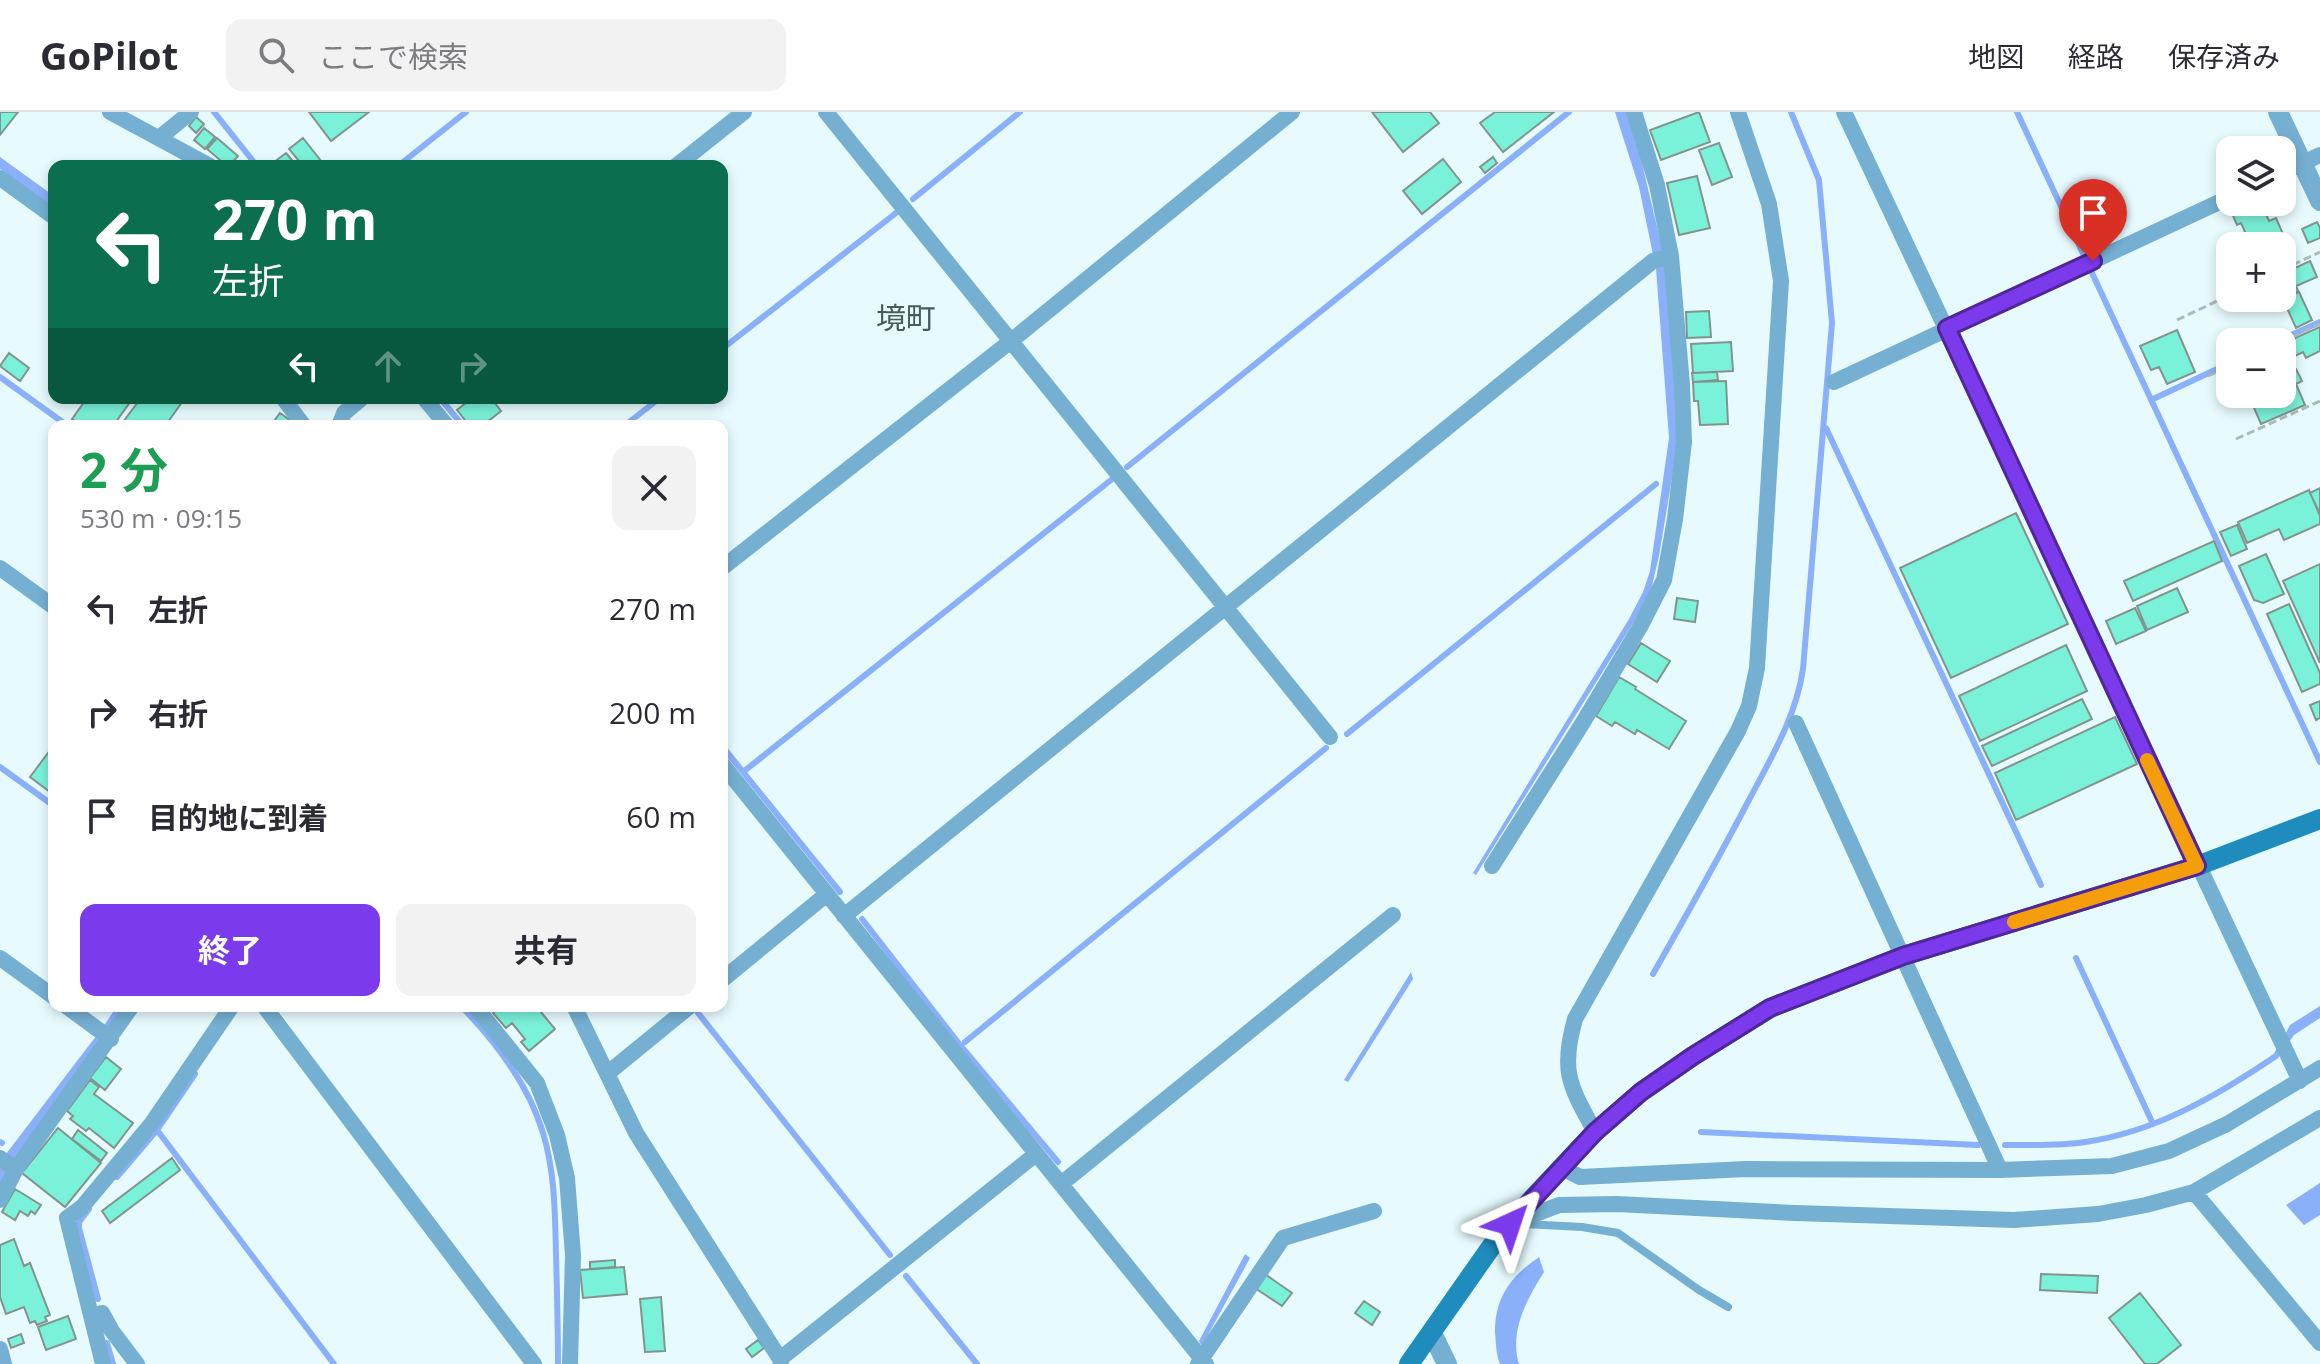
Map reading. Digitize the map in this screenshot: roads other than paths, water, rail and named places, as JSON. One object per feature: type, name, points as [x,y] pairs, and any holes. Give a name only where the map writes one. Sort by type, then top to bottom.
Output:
[{"type":"main road","points":[[1409,1364],[1510,1224],[1595,1132],[1641,1092],[1770,1008],[1903,956],[2197,866],[2320,819]]},
{"type":"street","points":[[110,112],[199,160]]},
{"type":"street","points":[[159,138],[191,112]]},
{"type":"street","points":[[684,160],[744,112]]},
{"type":"street","points":[[826,112],[1330,737]]},
{"type":"street","points":[[728,563],[1011,341],[1292,112]]},
{"type":"street","points":[[1492,866],[1582,724],[1640,627],[1664,580],[1684,442],[1682,385],[1663,258],[1657,185],[1634,112]]},
{"type":"street","points":[[1595,1132],[1575,1095],[1568,1074],[1567,1047],[1575,1019],[1738,731],[1749,706],[1757,668],[1781,281],[1769,204],[1738,112]]},
{"type":"street","points":[[1844,112],[2300,1081]]},
{"type":"street","points":[[2278,112],[2311,160],[2320,201]]},
{"type":"street","points":[[0,178],[48,213]]},
{"type":"street","points":[[1834,382],[2216,204]]},
{"type":"street","points":[[844,916],[1663,258]]},
{"type":"street","points":[[341,420],[344,413],[355,404]]},
{"type":"street","points":[[429,404],[442,420]]},
{"type":"street","points":[[0,568],[48,603]]},
{"type":"street","points":[[1796,723],[2000,1170]]},
{"type":"street","points":[[728,771],[1202,1362],[1283,1238],[1374,1211]]},
{"type":"street","points":[[728,975],[827,894]]},
{"type":"street","points":[[1061,1184],[1393,915]]},
{"type":"street","points":[[0,958],[48,993]]},
{"type":"street","points":[[74,1012],[106,1035]]},
{"type":"street","points":[[0,1200],[16,1169],[106,1035],[127,1012]]},
{"type":"street","points":[[103,1364],[67,1218],[82,1207],[152,1123],[228,1012]]},
{"type":"street","points":[[269,1012],[534,1364]]},
{"type":"street","points":[[480,1012],[537,1083],[557,1135],[567,1178],[573,1255],[570,1364]]},
{"type":"street","points":[[577,1012],[636,1133],[781,1361],[1036,1154]]},
{"type":"street","points":[[608,1073],[683,1012]]},
{"type":"street","points":[[1560,1167],[1580,1177],[1746,1169],[2000,1170],[2112,1166],[2169,1151],[2227,1124],[2320,1068]]},
{"type":"street","points":[[1510,1224],[1559,1205],[1617,1204],[2014,1220],[2098,1214],[2194,1192],[2320,1118]]},
{"type":"street","points":[[0,1158],[16,1169]]},
{"type":"street","points":[[2194,1192],[2320,1343]]},
{"type":"street","points":[[93,1315],[102,1313],[137,1364]]},
{"type":"street","points":[[1432,1333],[1447,1364]]},
{"type":"street","points":[[0,1349],[4,1364]]},
{"type":"lane","points":[[1510,1224],[1582,1227],[1618,1233],[1728,1307]]},
{"type":"water","points":[[1615,112],[1626,112],[1636,138],[1663,252],[1672,336],[1678,442],[1659,556],[1651,590],[1635,620],[1476,875],[1473,873],[1629,619],[1650,571],[1669,438],[1656,269],[1639,187]]},
{"type":"water","points":[[0,157],[48,192],[48,205],[0,169]]},
{"type":"water","points":[[1411,972],[1413,979],[1348,1082],[1344,1080]]},
{"type":"water","points":[[2320,1006],[2320,1018],[2294,1035],[2278,1058],[2275,1054],[2290,1025]]},
{"type":"water","points":[[113,1012],[122,1012],[0,1187],[0,1166],[6,1154]]},
{"type":"water","points":[[2320,1183],[2320,1215],[2304,1225],[2286,1205]]},
{"type":"water","points":[[1245,1254],[1250,1258],[1202,1346],[1199,1341]]},
{"type":"water","points":[[1539,1257],[1544,1272],[1521,1316],[1516,1340],[1519,1364],[1500,1364],[1495,1332],[1498,1308],[1506,1288]]},
{"type":"waterway","points":[[214,112],[252,160]]},
{"type":"waterway","points":[[406,160],[466,112]]},
{"type":"waterway","points":[[913,199],[1020,112]]},
{"type":"waterway","points":[[1127,467],[1569,112]]},
{"type":"waterway","points":[[1653,974],[1774,753],[1795,704],[1803,669],[1832,323],[1819,180],[1791,112]]},
{"type":"waterway","points":[[2017,112],[2320,762]]},
{"type":"waterway","points":[[728,344],[896,213]]},
{"type":"waterway","points":[[2296,333],[2320,322]]},
{"type":"waterway","points":[[2151,400],[2216,370]]},
{"type":"waterway","points":[[0,377],[60,420]]},
{"type":"waterway","points":[[445,404],[458,420]]},
{"type":"waterway","points":[[632,420],[652,404]]},
{"type":"waterway","points":[[1826,428],[2041,885]]},
{"type":"waterway","points":[[743,772],[1111,480]]},
{"type":"waterway","points":[[1347,734],[1656,484]]},
{"type":"waterway","points":[[965,1042],[1326,748]]},
{"type":"waterway","points":[[728,753],[840,892]]},
{"type":"waterway","points":[[0,767],[48,802]]},
{"type":"waterway","points":[[862,919],[960,1045],[1058,1162]]},
{"type":"waterway","points":[[2076,958],[2153,1124]]},
{"type":"waterway","points":[[466,1012],[510,1065],[529,1098],[543,1133],[554,1193],[558,1364]]},
{"type":"waterway","points":[[698,1013],[890,1255]]},
{"type":"waterway","points":[[2005,1145],[2075,1143],[2137,1130],[2209,1098],[2276,1056],[2280,1049]]},
{"type":"waterway","points":[[117,1177],[157,1130],[195,1074]]},
{"type":"waterway","points":[[157,1130],[334,1364]]},
{"type":"waterway","points":[[1701,1132],[1978,1145]]},
{"type":"waterway","points":[[89,1209],[79,1222],[79,1228],[98,1299]]},
{"type":"waterway","points":[[906,1276],[977,1364]]},
{"type":"waterway","points":[[107,1343],[113,1364]]},
{"type":"district","name":"境町","points":[[906,317]]}]
